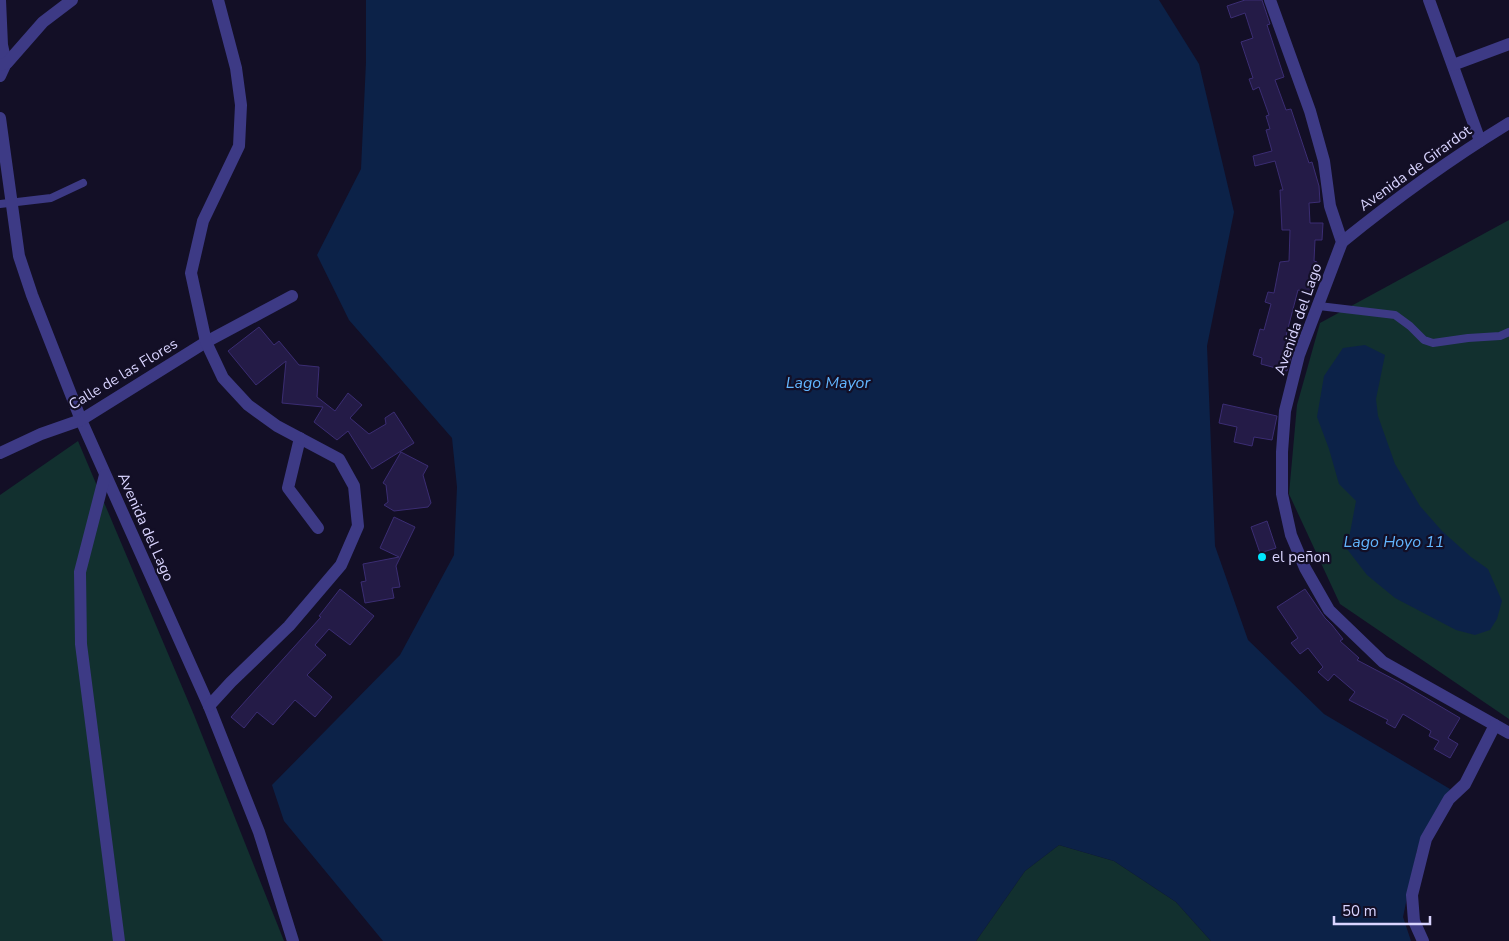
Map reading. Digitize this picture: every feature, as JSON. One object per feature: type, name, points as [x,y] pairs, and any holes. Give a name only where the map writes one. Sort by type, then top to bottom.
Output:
[{"type":"street","points":[[0,0],[3,64],[0,76]]},
{"type":"street","points":[[3,64],[43,22],[72,0]]},
{"type":"street","points":[[209,706],[289,626],[341,565],[358,526],[354,486],[339,459],[277,426],[248,405],[223,378],[206,342],[191,273],[202,221],[239,146],[241,105],[236,68],[218,0]]},
{"type":"street","points":[[1270,0],[1310,111],[1324,161],[1330,206],[1342,242]]},
{"type":"street","points":[[1429,0],[1480,141]]},
{"type":"street","points":[[1453,65],[1509,44]]},
{"type":"street","name":"Avenida del Lago","points":[[0,118],[6,204],[27,279],[81,420],[209,706],[259,832],[293,941]]},
{"type":"street","name":"Avenida de Girardot","points":[[1342,242],[1383,208],[1480,141],[1509,124]]},
{"type":"street","name":"Avenida del Lago","points":[[1342,242],[1299,355],[1285,411],[1282,452],[1282,494],[1291,535],[1305,568],[1329,610],[1382,662],[1509,733]]},
{"type":"street","name":"Calle de las Flores","points":[[0,453],[41,434],[81,420],[206,342],[292,296]]},
{"type":"street","points":[[300,438],[288,488],[318,528]]},
{"type":"street","points":[[105,475],[80,572],[81,644],[119,941]]},
{"type":"street","points":[[1423,941],[1414,921],[1412,895],[1426,839],[1449,799],[1465,784],[1495,725]]},
{"type":"lane","points":[[6,204],[51,198],[83,183]]},
{"type":"lane","points":[[1319,306],[1395,315],[1424,340],[1433,343],[1500,336],[1509,332]]},
{"type":"green space","points":[[1509,220],[1509,719],[1340,604],[1289,494],[1297,405],[1320,323]]},
{"type":"green space","points":[[78,441],[194,715],[284,941],[0,941],[0,495]]},
{"type":"green space","points":[[1059,845],[1114,861],[1176,902],[1211,941],[976,941],[1025,871]]},
{"type":"water","name":"Lago Mayor","points":[[366,0],[1159,0],[1199,64],[1234,212],[1207,346],[1215,546],[1248,640],[1324,714],[1450,789],[1417,850],[1403,917],[1411,941],[1211,941],[1176,902],[1114,861],[1059,845],[1025,871],[976,941],[383,941],[284,821],[272,785],[400,655],[454,555],[457,487],[452,438],[349,320],[317,255],[361,169],[366,62]]},
{"type":"water","name":"Lago Hoyo 11","points":[[1365,345],[1385,355],[1376,399],[1378,416],[1395,464],[1420,506],[1442,531],[1471,557],[1488,569],[1502,601],[1497,619],[1490,630],[1475,635],[1456,630],[1395,598],[1367,575],[1347,549],[1356,501],[1339,484],[1317,417],[1324,376],[1343,348]]},
{"type":"building","points":[[1245,0],[1262,0],[1270,24],[1267,25],[1284,77],[1275,80],[1286,110],[1291,109],[1309,163],[1312,162],[1319,186],[1320,202],[1309,203],[1310,223],[1323,223],[1322,240],[1315,240],[1314,261],[1317,262],[1311,293],[1298,290],[1286,336],[1296,339],[1287,371],[1261,364],[1262,358],[1253,355],[1260,329],[1264,330],[1271,304],[1265,302],[1268,292],[1274,293],[1280,262],[1289,261],[1290,230],[1282,230],[1280,190],[1283,190],[1275,161],[1255,166],[1253,156],[1272,151],[1266,130],[1270,129],[1266,116],[1269,115],[1259,87],[1253,90],[1249,79],[1253,78],[1241,42],[1253,38],[1245,13],[1231,18],[1227,6]]},
{"type":"building","points":[[259,327],[274,345],[279,341],[299,365],[319,367],[317,397],[335,411],[348,393],[362,405],[350,418],[369,434],[386,424],[385,418],[394,412],[414,443],[372,469],[348,431],[337,440],[314,422],[323,407],[282,403],[286,361],[256,385],[228,351]]},
{"type":"building","points":[[1223,404],[1277,416],[1272,440],[1254,437],[1252,446],[1234,442],[1237,427],[1219,423]]},
{"type":"building","points":[[401,452],[428,466],[423,475],[431,503],[428,507],[394,511],[384,505],[388,502],[386,485],[383,483]]},
{"type":"building","points":[[394,517],[415,527],[396,566],[400,587],[392,588],[394,598],[365,603],[361,582],[366,581],[363,564],[399,557],[380,548]]},
{"type":"building","points":[[1267,521],[1276,548],[1260,553],[1251,527]]},
{"type":"building","points":[[340,589],[374,616],[350,645],[329,629],[315,645],[326,655],[307,675],[332,697],[315,717],[295,700],[273,725],[257,712],[244,728],[231,717],[321,617],[319,616]]},
{"type":"building","points":[[1305,589],[1325,618],[1343,639],[1340,641],[1359,658],[1357,660],[1460,718],[1448,738],[1458,744],[1450,758],[1434,749],[1439,741],[1429,736],[1431,731],[1403,714],[1395,728],[1386,723],[1388,720],[1349,700],[1355,692],[1334,674],[1328,681],[1318,672],[1323,667],[1308,648],[1300,654],[1291,643],[1298,638],[1277,607]]},
{"type":"place","name":"el peñon","points":[[1262,557]]}]
